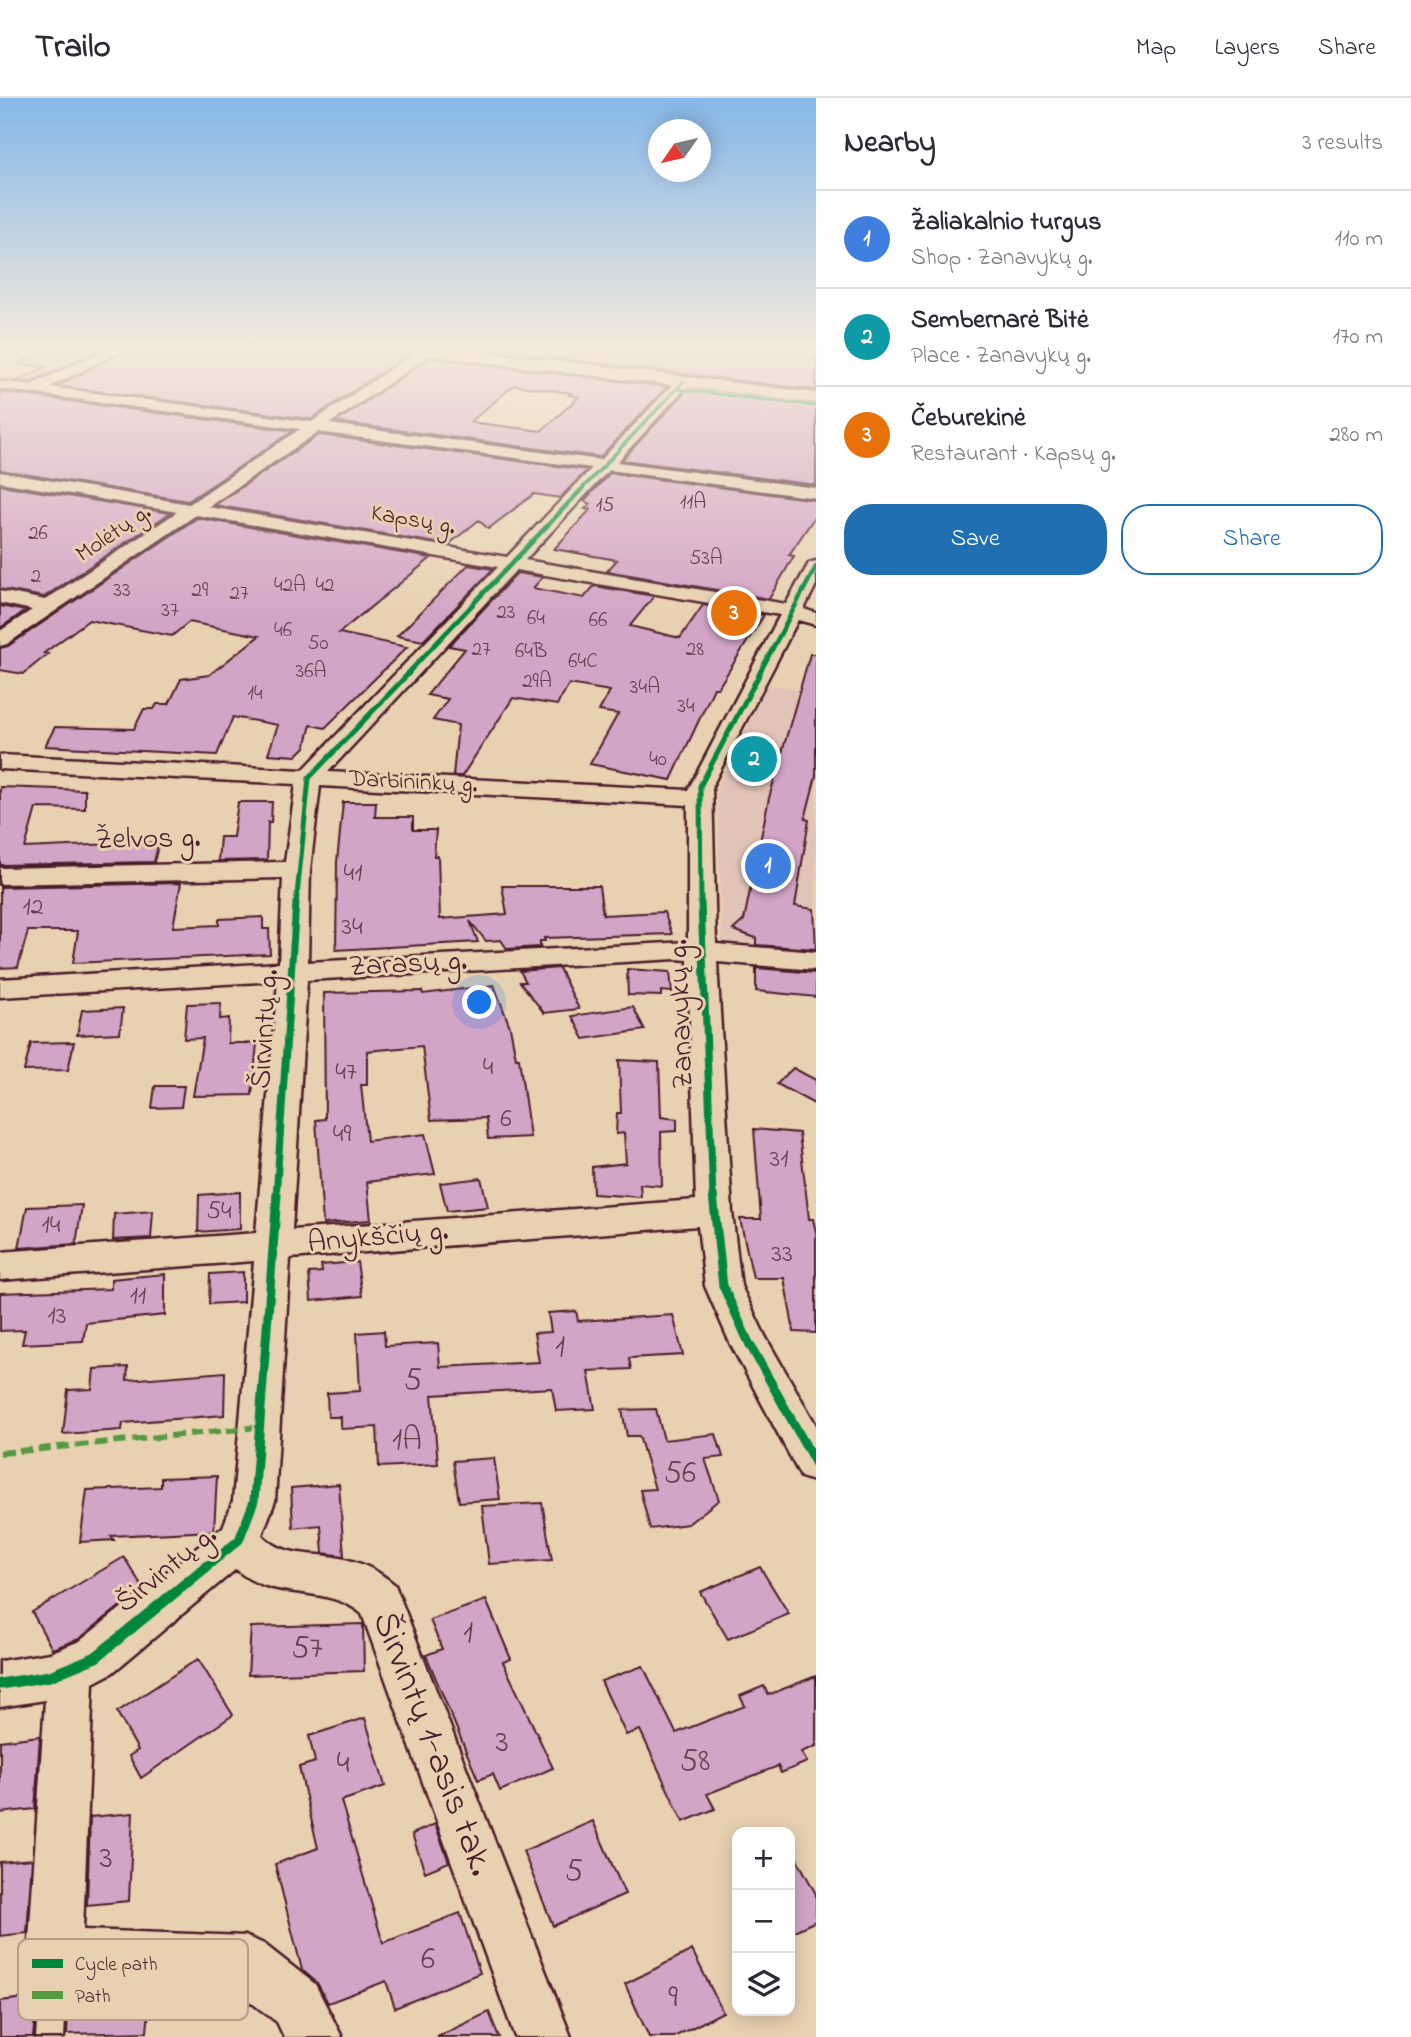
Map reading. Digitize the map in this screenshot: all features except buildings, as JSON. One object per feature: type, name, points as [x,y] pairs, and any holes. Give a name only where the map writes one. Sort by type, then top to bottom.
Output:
[{"type":"street","name":"Molėtų g.","points":[[0,640],[296,438]]},
{"type":"street","points":[[414,438],[816,493]]},
{"type":"street","points":[[309,778],[631,438]]},
{"type":"street","name":"Kapsų g.","points":[[0,477],[513,562],[790,611],[816,619]]},
{"type":"street","name":"Zanavykų g.","points":[[816,566],[700,786],[702,952],[714,1212],[723,1286],[733,1312],[816,1464]]},
{"type":"street","points":[[0,597],[48,607]]},
{"type":"street","name":"Darbininkų g.","points":[[0,762],[700,798]]},
{"type":"street","name":"Širvintų g.","points":[[0,1684],[70,1672],[96,1657],[239,1540],[254,1502],[293,972],[297,870],[309,778]]},
{"type":"street","name":"Želvos g.","points":[[0,876],[297,870]]},
{"type":"street","name":"Zarasų g.","points":[[0,988],[676,950],[816,961]]},
{"type":"street","name":"Anykščių g.","points":[[0,1266],[714,1212]]},
{"type":"street","name":"Širvintų 1-asis tak.","points":[[239,1540],[254,1557],[268,1566],[356,1582],[369,1589],[379,1600],[543,2037]]},
{"type":"street","points":[[56,1939],[70,1672]]},
{"type":"street","points":[[248,1965],[296,2003],[314,2037]]},
{"type":"shaded area","points":[[768,684],[816,693],[816,954],[722,944],[717,788]]},
{"type":"marked path","points":[[0,1453],[259,1427]]},
{"type":"cycle path","points":[[0,1684],[50,1676],[96,1657],[239,1540],[254,1501],[293,972],[297,870],[309,778],[630,438]]},
{"type":"cycle path","points":[[816,567],[700,786],[708,1113],[714,1212],[723,1286],[749,1343],[816,1464]]},
{"type":"place","name":"Čeburekinė","points":[[734,613]]},
{"type":"place","name":"Sembernarė Bitė","points":[[754,759]]},
{"type":"place","name":"Žaliakalnio turgus","points":[[768,866]]}]
